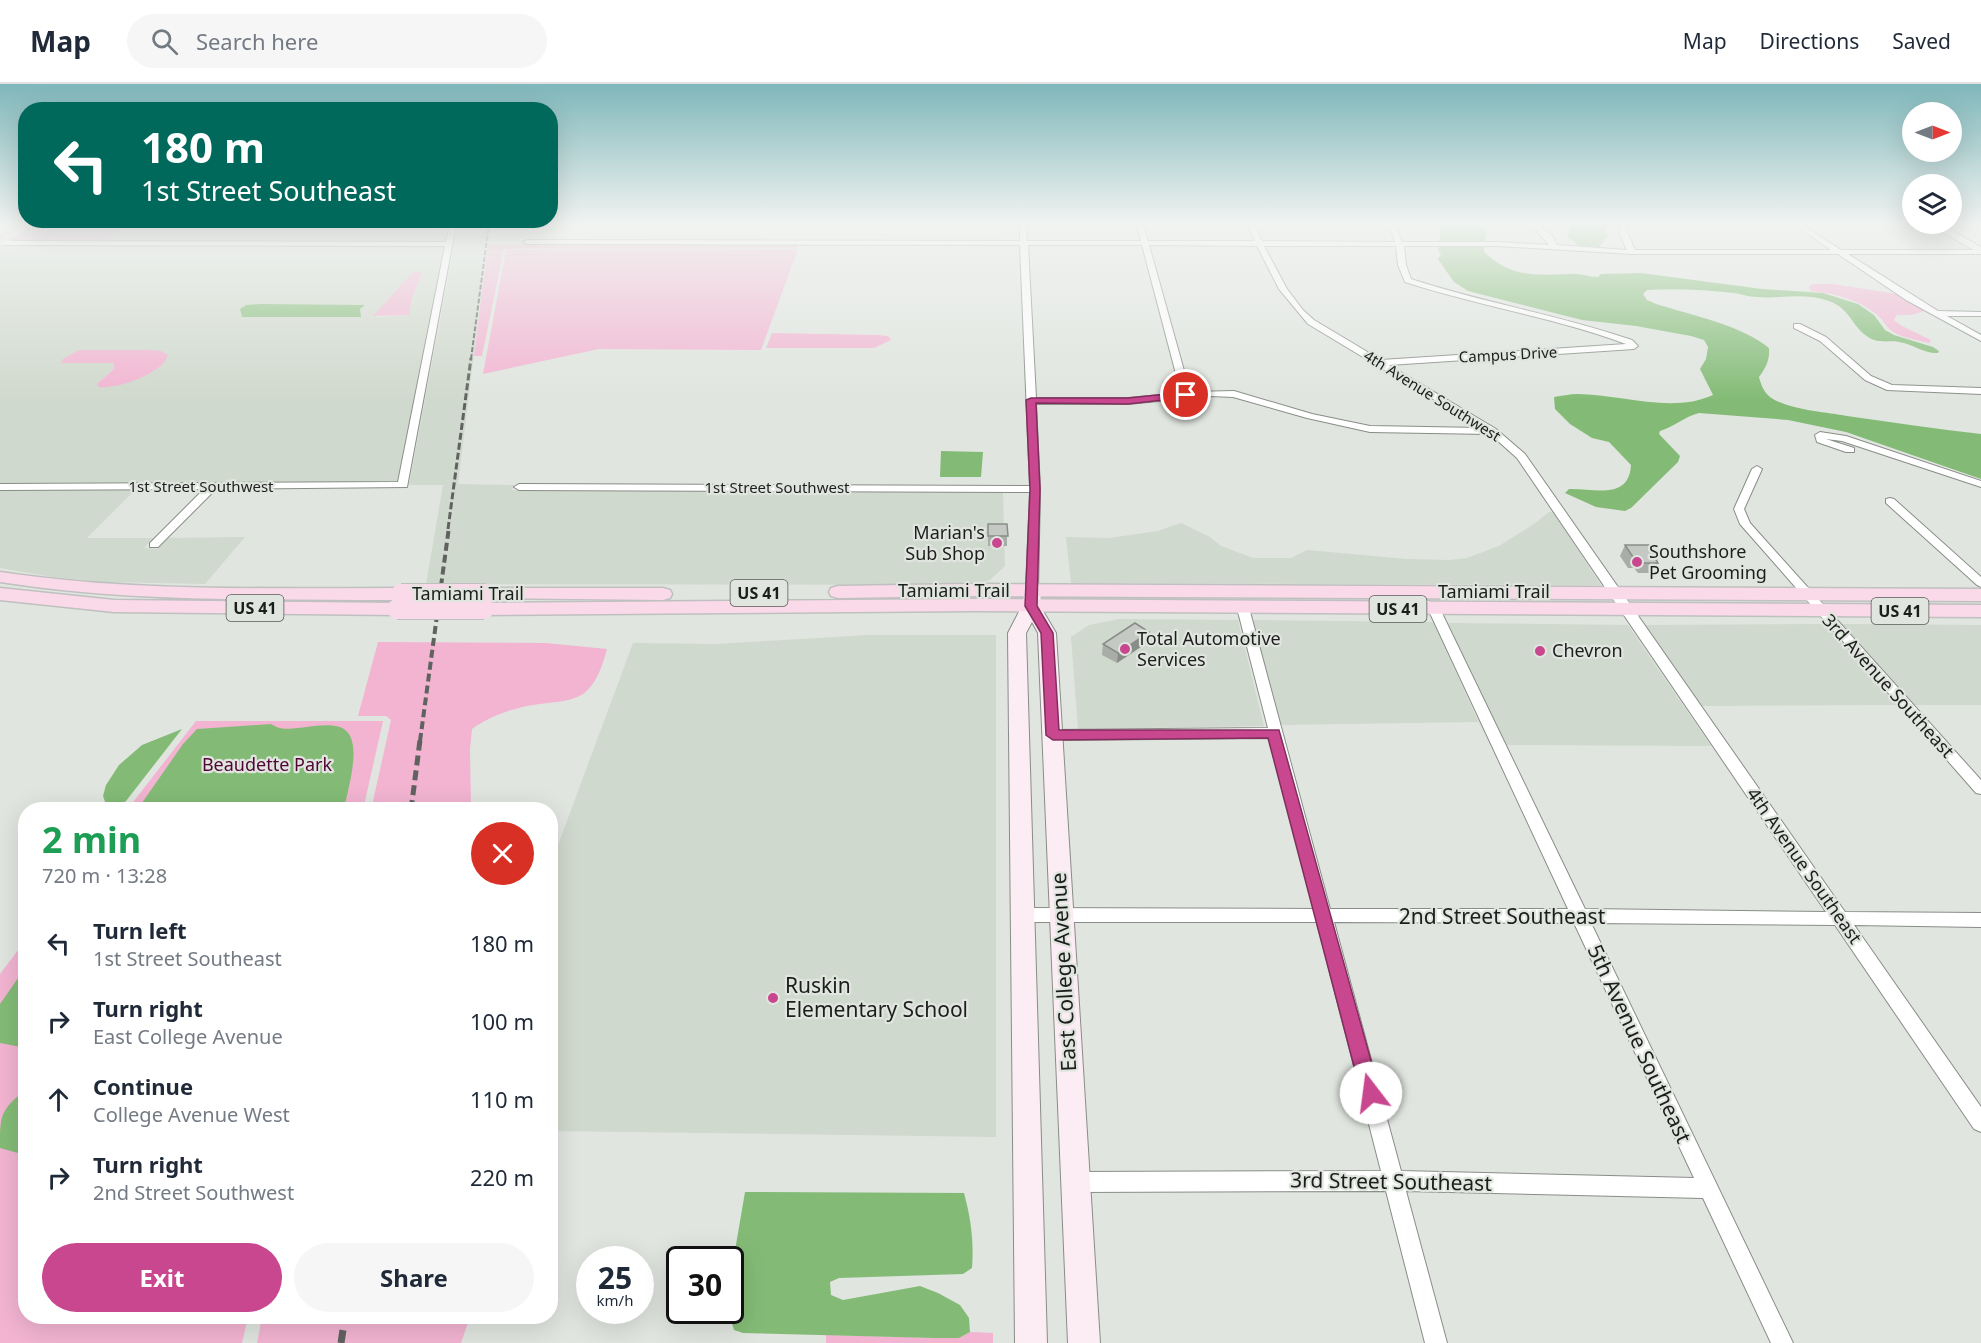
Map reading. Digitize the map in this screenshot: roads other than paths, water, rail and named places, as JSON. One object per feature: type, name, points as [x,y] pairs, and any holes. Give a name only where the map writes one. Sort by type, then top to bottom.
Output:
[{"type":"main road","name":"Tamiami Trail","points":[[0,577],[75,588],[128,592],[485,602],[1031,598],[1268,592],[1981,595]]},
{"type":"main road","points":[[1243,608],[1243,602],[1268,592]]},
{"type":"main road","name":"Tamiami Trail","points":[[0,594],[114,606],[399,601]]},
{"type":"main road","name":"Tamiami Trail","points":[[1031,598],[1243,608],[1981,611]]},
{"type":"main road","name":"East College Avenue","points":[[1031,598],[1047,633],[1084,1343]]},
{"type":"main road","name":"East College Avenue","points":[[1031,598],[1017,633],[1031,1343]]},
{"type":"street","name":"1st Street Southwest","points":[[0,486],[403,485],[442,283]]},
{"type":"street","points":[[1026,283],[1035,489],[1031,598]]},
{"type":"street","points":[[1156,283],[1186,395]]},
{"type":"street","name":"4th Avenue Southwest","points":[[1280,283],[1294,307],[1311,322],[1493,431],[1521,456],[1626,609]]},
{"type":"street","name":"Campus Drive","points":[[1381,363],[1634,346],[1629,342],[1587,327],[1416,283]]},
{"type":"street","points":[[1887,283],[1934,313],[1981,339]]},
{"type":"street","points":[[1934,313],[1981,314]]},
{"type":"street","points":[[1797,326],[1823,339],[1868,378],[1890,388],[1981,391]]},
{"type":"street","points":[[1031,400],[1128,401],[1186,395],[1234,394],[1310,416],[1370,429],[1493,431]]},
{"type":"street","points":[[1850,450],[1826,443],[1820,440],[1820,435],[1832,435],[1852,440],[1981,484]]},
{"type":"street","name":"3rd Avenue Southeast","points":[[1757,469],[1739,509],[1745,524],[1981,789]]},
{"type":"street","points":[[154,545],[212,487]]},
{"type":"street","name":"1st Street Southwest","points":[[519,487],[1035,489]]},
{"type":"street","points":[[1890,501],[1981,583]]},
{"type":"street","points":[[1409,592],[1434,609]]},
{"type":"street","points":[[1243,608],[1436,1343]]},
{"type":"street","name":"5th Avenue Southeast","points":[[1434,609],[1782,1343]]},
{"type":"street","name":"4th Avenue Southeast","points":[[1626,609],[1981,1123]]},
{"type":"street","points":[[1053,735],[1274,733]]},
{"type":"street","name":"2nd Street Southeast","points":[[1023,915],[1579,916],[1981,920]]},
{"type":"street","name":"3rd Street Southeast","points":[[1075,1182],[1395,1181],[1707,1188]]},
{"type":"railway","points":[[471,359],[481,283]]},
{"type":"railway","points":[[448,529],[471,358]]},
{"type":"railway","points":[[420,741],[449,527]]},
{"type":"railway","points":[[412,802],[420,740]]},
{"type":"railway","points":[[341,1343],[344,1324]]},
{"type":"place","name":"Marian's Sub Shop","points":[[997,543]]},
{"type":"place","name":"Southshore Pet Grooming","points":[[1637,562]]},
{"type":"place","name":"Total Automotive Services","points":[[1125,649]]},
{"type":"place","name":"Chevron","points":[[1540,651]]},
{"type":"place","name":"Ruskin Elementary School","points":[[773,998]]},
{"type":"park label","name":"Beaudette Park","points":[[267,765]]}]
